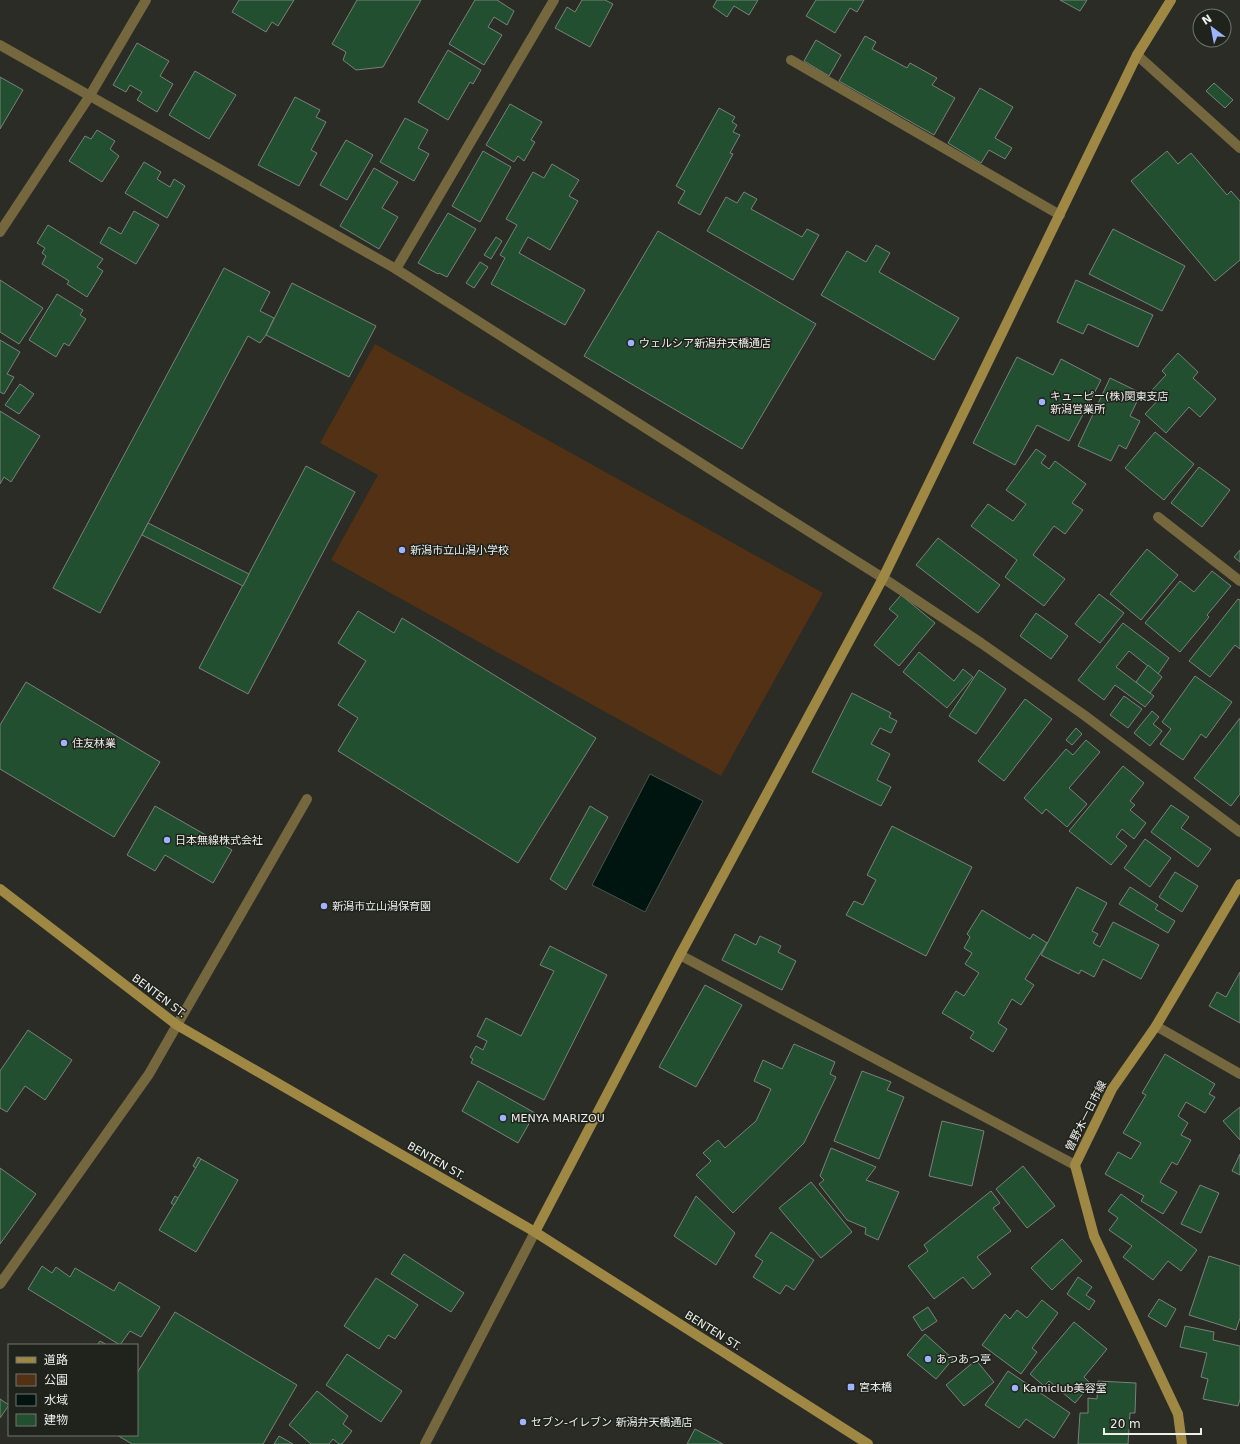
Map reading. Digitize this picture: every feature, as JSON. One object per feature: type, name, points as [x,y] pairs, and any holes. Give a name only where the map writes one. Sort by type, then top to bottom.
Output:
[{"type":"street","points":[[0,232],[89,97],[146,0]]},
{"type":"street","points":[[396,269],[554,0]]},
{"type":"street","points":[[425,1444],[534,1232],[680,955],[883,578],[1137,55],[1171,0]]},
{"type":"street","points":[[0,45],[89,97],[396,269],[742,490],[883,578],[981,643],[1084,715],[1240,832]]},
{"type":"street","points":[[1137,55],[1240,148]]},
{"type":"street","points":[[791,60],[1060,214]]},
{"type":"street","points":[[1158,517],[1240,581]]},
{"type":"street","points":[[0,1284],[150,1074],[307,799]]},
{"type":"street","name":"曽野木一日市線","points":[[1182,1444],[1178,1414],[1094,1236],[1075,1165],[1112,1088],[1156,1026],[1240,884]]},
{"type":"street","name":"BENTEN ST.","points":[[0,889],[177,1025],[534,1232],[868,1444]]},
{"type":"street","points":[[680,955],[1075,1165]]},
{"type":"street","points":[[1156,1026],[1240,1074]]},
{"type":"green space","points":[[375,344],[823,593],[721,776],[331,560],[378,475],[320,443]]},
{"type":"water","points":[[650,774],[703,801],[645,912],[592,885]]},
{"type":"building","points":[[239,0],[294,0],[278,26],[272,22],[266,32],[232,12]]},
{"type":"building","points":[[357,0],[421,0],[383,67],[356,70],[343,60],[346,52],[332,44]]},
{"type":"building","points":[[475,0],[497,0],[514,11],[507,25],[494,17],[488,27],[502,35],[484,65],[449,44]]},
{"type":"building","points":[[582,0],[605,0],[613,4],[590,47],[555,28],[567,7],[575,12]]},
{"type":"building","points":[[717,0],[758,0],[749,15],[734,6],[727,17],[713,7]]},
{"type":"building","points":[[816,0],[864,0],[857,12],[850,8],[835,33],[806,16]]},
{"type":"building","points":[[1060,0],[1087,0],[1080,11]]},
{"type":"building","points":[[865,36],[876,42],[872,49],[907,68],[910,63],[937,78],[932,85],[955,98],[934,135],[839,81]]},
{"type":"building","points":[[816,40],[841,55],[829,76],[804,61]]},
{"type":"building","points":[[137,43],[169,61],[160,76],[173,84],[157,112],[137,100],[142,92],[130,85],[126,92],[113,85]]},
{"type":"building","points":[[448,50],[481,70],[473,84],[470,82],[448,120],[418,102]]},
{"type":"building","points":[[195,71],[236,95],[209,139],[169,115]]},
{"type":"building","points":[[0,77],[23,90],[0,129]]},
{"type":"building","points":[[1214,83],[1233,100],[1225,108],[1206,91]]},
{"type":"building","points":[[980,88],[1013,107],[995,138],[1012,148],[1005,159],[989,150],[981,163],[948,143]]},
{"type":"building","points":[[295,97],[320,110],[316,117],[326,122],[311,150],[317,153],[299,186],[258,165]]},
{"type":"building","points":[[510,104],[542,122],[531,140],[535,142],[524,161],[518,156],[514,162],[486,145]]},
{"type":"building","points":[[719,108],[735,117],[732,122],[737,125],[733,132],[740,135],[730,153],[733,154],[700,215],[678,203],[685,191],[676,186]]},
{"type":"building","points":[[405,118],[428,130],[418,148],[429,154],[414,181],[380,162]]},
{"type":"building","points":[[97,130],[115,141],[110,149],[119,156],[102,182],[69,161],[85,136],[91,139]]},
{"type":"building","points":[[346,140],[373,155],[347,200],[320,185]]},
{"type":"building","points":[[483,151],[511,167],[480,222],[452,206]]},
{"type":"building","points":[[1167,151],[1178,164],[1191,153],[1227,195],[1231,191],[1240,201],[1240,260],[1215,281],[1131,181]]},
{"type":"building","points":[[144,162],[161,172],[157,179],[170,187],[174,179],[185,186],[167,218],[125,193]]},
{"type":"building","points":[[552,164],[579,180],[569,196],[578,201],[550,250],[528,237],[519,253],[585,290],[565,325],[491,284],[505,258],[500,255],[517,225],[506,219],[533,172],[544,178]]},
{"type":"building","points":[[374,168],[398,182],[382,208],[398,217],[379,249],[340,226]]},
{"type":"building","points":[[744,192],[757,199],[751,209],[802,237],[807,229],[819,235],[793,280],[707,231],[726,197],[737,203]]},
{"type":"building","points":[[134,211],[159,225],[136,264],[100,243],[109,227],[121,234]]},
{"type":"building","points":[[448,213],[476,229],[447,277],[439,273],[438,274],[418,263]]},
{"type":"building","points":[[48,225],[103,259],[97,267],[103,271],[87,297],[67,284],[69,281],[42,264],[46,256],[42,253],[45,248],[37,243]]},
{"type":"building","points":[[1113,229],[1185,266],[1162,311],[1089,274]]},
{"type":"building","points":[[658,231],[816,324],[742,449],[584,356]]},
{"type":"building","points":[[496,237],[502,241],[491,259],[484,255]]},
{"type":"building","points":[[876,245],[890,253],[879,272],[959,318],[934,360],[821,295],[847,251],[866,262]]},
{"type":"building","points":[[480,262],[488,267],[474,288],[466,283]]},
{"type":"building","points":[[224,268],[270,292],[260,311],[274,318],[266,335],[260,343],[248,336],[100,613],[53,588]]},
{"type":"building","points":[[0,280],[43,308],[19,344],[0,332]]},
{"type":"building","points":[[1076,280],[1153,315],[1138,347],[1088,324],[1083,334],[1057,322]]},
{"type":"building","points":[[292,283],[376,326],[349,377],[266,335]]},
{"type":"building","points":[[57,294],[83,310],[80,315],[86,319],[69,346],[64,343],[56,357],[29,340]]},
{"type":"building","points":[[0,340],[20,352],[7,374],[14,377],[4,394],[0,392]]},
{"type":"building","points":[[1178,353],[1198,372],[1193,378],[1216,399],[1200,417],[1189,407],[1166,433],[1145,414],[1161,397],[1152,390],[1166,375],[1162,371]]},
{"type":"building","name":"キューピー(株)関東支店 新潟営業所","points":[[1017,357],[1053,375],[1061,359],[1101,380],[1069,441],[1037,425],[1015,465],[973,443]]},
{"type":"building","points":[[1110,378],[1141,393],[1130,416],[1140,421],[1126,449],[1119,445],[1111,461],[1078,446]]},
{"type":"building","points":[[20,384],[34,394],[19,414],[5,405]]},
{"type":"building","points":[[0,411],[40,436],[11,482],[4,477],[0,484]]},
{"type":"building","points":[[1155,432],[1194,464],[1164,500],[1125,468]]},
{"type":"building","points":[[1036,449],[1046,456],[1041,463],[1049,469],[1055,461],[1086,484],[1072,503],[1083,510],[1065,534],[1054,526],[1033,555],[1065,579],[1044,606],[1005,577],[1017,560],[971,526],[988,504],[1013,521],[1026,504],[1006,490]]},
{"type":"building","points":[[306,466],[355,492],[248,694],[199,668]]},
{"type":"building","points":[[1199,467],[1230,490],[1202,527],[1171,503]]},
{"type":"building","points":[[148,523],[249,574],[243,586],[142,535]]},
{"type":"building","points":[[938,538],[1000,585],[978,613],[916,565]]},
{"type":"building","points":[[1147,549],[1178,575],[1141,620],[1110,594]]},
{"type":"building","points":[[1240,550],[1240,562],[1234,557]]},
{"type":"building","points":[[1212,571],[1231,586],[1207,615],[1209,617],[1180,652],[1145,623],[1180,581],[1194,592]]},
{"type":"building","points":[[1099,594],[1124,613],[1100,643],[1075,624]]},
{"type":"building","points":[[901,595],[935,623],[899,666],[874,645],[898,616],[889,609]]},
{"type":"building","points":[[1238,599],[1240,600],[1240,649],[1235,645],[1210,677],[1189,661]]},
{"type":"building","points":[[358,611],[394,633],[402,618],[596,738],[518,863],[338,751],[358,718],[338,705],[366,661],[338,643]]},
{"type":"building","points":[[1036,613],[1068,636],[1051,659],[1020,636]]},
{"type":"building","points":[[1123,623],[1169,658],[1158,674],[1129,651],[1116,667],[1154,696],[1145,707],[1115,685],[1104,700],[1078,680]]},
{"type":"building","points":[[919,652],[954,681],[963,669],[973,677],[947,708],[903,672]]},
{"type":"building","points":[[1148,665],[1162,677],[1150,693],[1136,682]]},
{"type":"building","points":[[979,670],[1006,689],[976,734],[949,716]]},
{"type":"building","points":[[1195,676],[1232,702],[1206,738],[1201,734],[1183,760],[1160,744],[1171,729],[1162,722]]},
{"type":"building","name":"住友林業","points":[[26,682],[160,762],[114,837],[0,769],[0,725]]},
{"type":"building","points":[[852,693],[891,713],[889,717],[897,721],[891,733],[880,728],[871,744],[890,754],[877,780],[891,787],[881,806],[812,772]]},
{"type":"building","points":[[1124,696],[1142,709],[1128,728],[1110,715]]},
{"type":"building","points":[[1025,699],[1052,719],[1004,781],[978,761]]},
{"type":"building","points":[[1152,711],[1159,717],[1153,724],[1162,731],[1150,746],[1134,733]]},
{"type":"building","points":[[1240,718],[1240,794],[1231,806],[1194,778]]},
{"type":"building","points":[[1076,728],[1082,734],[1072,745],[1066,740]]},
{"type":"building","points":[[1086,740],[1100,752],[1069,788],[1087,804],[1067,827],[1046,809],[1042,814],[1024,798],[1066,749],[1073,755]]},
{"type":"building","points":[[1123,766],[1144,783],[1130,801],[1135,805],[1130,810],[1146,823],[1134,839],[1122,829],[1116,837],[1127,846],[1111,865],[1069,831]]},
{"type":"building","points":[[1171,805],[1189,817],[1181,828],[1211,849],[1198,867],[1151,832]]},
{"type":"building","points":[[155,806],[232,850],[213,883],[165,855],[155,871],[127,855]]},
{"type":"building","points":[[590,806],[608,817],[566,890],[550,879]]},
{"type":"building","points":[[892,826],[972,867],[926,956],[846,915],[854,901],[863,905],[876,880],[867,875]]},
{"type":"building","points":[[1145,839],[1171,858],[1150,887],[1124,868]]},
{"type":"building","points":[[1175,872],[1198,886],[1182,912],[1159,897]]},
{"type":"building","points":[[1077,887],[1107,903],[1092,931],[1098,934],[1093,943],[1100,947],[1113,922],[1159,945],[1141,979],[1103,959],[1094,977],[1081,970],[1079,974],[1041,955]]},
{"type":"building","points":[[1130,887],[1158,905],[1155,909],[1175,921],[1168,933],[1119,904]]},
{"type":"building","points":[[982,910],[1030,939],[1033,934],[1047,943],[1025,979],[1034,985],[1021,1005],[1012,999],[998,1023],[1007,1029],[993,1052],[970,1038],[974,1032],[942,1013],[956,991],[964,996],[979,973],[965,964],[972,953],[964,948],[970,937],[967,934]]},
{"type":"building","points":[[735,934],[756,945],[760,936],[781,946],[778,952],[796,961],[782,990],[722,960]]},
{"type":"building","points":[[550,946],[607,975],[544,1100],[471,1063],[473,1059],[470,1057],[476,1046],[483,1050],[487,1041],[477,1036],[486,1018],[521,1036],[554,971],[540,965]]},
{"type":"building","points":[[1240,972],[1240,1023],[1209,1006],[1217,992],[1226,997]]},
{"type":"building","points":[[705,985],[742,1005],[696,1087],[659,1067]]},
{"type":"building","points":[[28,1030],[72,1060],[45,1100],[25,1086],[7,1112],[0,1108],[0,1071]]},
{"type":"building","points":[[794,1044],[835,1062],[830,1074],[836,1077],[804,1143],[733,1213],[696,1175],[711,1161],[703,1153],[718,1140],[725,1148],[756,1121],[771,1089],[754,1081],[763,1060],[782,1069]]},
{"type":"building","points":[[1165,1054],[1215,1084],[1209,1094],[1215,1097],[1205,1113],[1186,1102],[1178,1116],[1188,1123],[1181,1135],[1191,1140],[1177,1165],[1172,1162],[1160,1182],[1177,1192],[1163,1214],[1141,1201],[1144,1196],[1105,1174],[1118,1152],[1131,1159],[1141,1143],[1123,1133],[1146,1095],[1142,1093]]},
{"type":"building","points":[[862,1071],[891,1082],[887,1090],[904,1097],[879,1159],[834,1141]]},
{"type":"building","points":[[478,1081],[535,1113],[518,1143],[462,1111]]},
{"type":"building","points":[[1240,1107],[1240,1140],[1223,1121]]},
{"type":"building","points":[[942,1121],[984,1131],[972,1186],[929,1176]]},
{"type":"building","points":[[831,1148],[876,1167],[866,1180],[899,1192],[878,1240],[865,1234],[866,1228],[847,1220],[819,1184],[824,1180],[820,1176]]},
{"type":"building","points":[[1240,1154],[1240,1175],[1232,1171]]},
{"type":"building","points":[[198,1157],[201,1159],[196,1168],[193,1166]]},
{"type":"building","points":[[201,1159],[238,1180],[196,1252],[159,1230]]},
{"type":"building","points":[[1023,1166],[1055,1206],[1027,1228],[996,1189]]},
{"type":"building","points":[[0,1168],[36,1194],[0,1244]]},
{"type":"building","points":[[811,1182],[852,1232],[821,1258],[779,1208]]},
{"type":"building","points":[[1200,1185],[1219,1193],[1201,1233],[1181,1224]]},
{"type":"building","points":[[991,1191],[1000,1203],[993,1208],[1011,1231],[977,1257],[991,1274],[973,1289],[963,1277],[934,1299],[908,1266],[928,1251],[924,1245]]},
{"type":"building","points":[[1121,1194],[1197,1250],[1181,1271],[1168,1261],[1153,1280],[1123,1257],[1132,1246],[1109,1230],[1118,1218],[1108,1211]]},
{"type":"building","points":[[175,1196],[178,1198],[174,1205],[171,1203]]},
{"type":"building","points":[[696,1196],[735,1233],[716,1265],[674,1236]]},
{"type":"building","points":[[771,1232],[814,1260],[794,1290],[786,1285],[780,1294],[753,1277],[763,1261],[755,1256]]},
{"type":"building","points":[[1062,1239],[1082,1261],[1052,1290],[1031,1268]]},
{"type":"building","points":[[404,1254],[464,1293],[451,1312],[391,1274]]},
{"type":"building","points":[[1209,1256],[1240,1266],[1240,1318],[1236,1330],[1189,1315]]},
{"type":"building","points":[[42,1266],[52,1273],[56,1267],[70,1277],[75,1268],[114,1291],[119,1282],[160,1307],[141,1337],[130,1331],[121,1344],[118,1344],[28,1289]]},
{"type":"building","points":[[1078,1277],[1092,1287],[1086,1295],[1095,1301],[1089,1310],[1067,1294]]},
{"type":"building","points":[[376,1278],[418,1305],[395,1339],[388,1335],[379,1349],[344,1326]]},
{"type":"building","points":[[1159,1299],[1176,1309],[1166,1327],[1148,1316]]},
{"type":"building","points":[[1042,1300],[1058,1313],[1032,1348],[1037,1352],[1021,1374],[982,1345],[1005,1314],[1010,1319],[1017,1310],[1027,1318]]},
{"type":"building","points":[[928,1307],[937,1321],[922,1331],[913,1317]]},
{"type":"building","points":[[175,1312],[297,1385],[263,1444],[132,1444],[119,1436],[138,1436],[138,1371]]},
{"type":"building","points":[[1074,1322],[1107,1349],[1084,1377],[1091,1384],[1075,1403],[1049,1381],[1044,1386],[1030,1374]]},
{"type":"building","points":[[1185,1326],[1214,1332],[1213,1340],[1240,1346],[1240,1399],[1238,1406],[1203,1399],[1208,1379],[1201,1377],[1207,1353],[1180,1347]]},
{"type":"building","points":[[925,1334],[953,1359],[936,1379],[907,1355]]},
{"type":"building","points":[[100,1341],[105,1344],[98,1344]]},
{"type":"building","points":[[347,1354],[402,1391],[381,1422],[326,1385]]},
{"type":"building","points":[[976,1360],[994,1382],[964,1406],[946,1385]]},
{"type":"building","name":"Kamiclub美容室","points":[[1008,1371],[1070,1413],[1054,1438],[1026,1419],[1019,1428],[985,1405]]},
{"type":"building","points":[[1098,1381],[1136,1383],[1135,1413],[1130,1413],[1128,1444],[1078,1444],[1080,1413],[1088,1413],[1088,1398],[1097,1399]]},
{"type":"building","points":[[317,1391],[348,1416],[343,1424],[352,1431],[342,1444],[339,1444],[333,1439],[329,1444],[311,1444],[289,1425]]},
{"type":"building","points":[[0,1399],[8,1404],[8,1406],[0,1418]]},
{"type":"building","points":[[695,1429],[723,1444],[687,1444]]},
{"type":"building","points":[[279,1436],[293,1444],[274,1444]]},
{"type":"place","name":"ウェルシア新潟弁天橋通店","points":[[631,343]]},
{"type":"place","name":"キューピー(株)関東支店 新潟営業所","points":[[1042,402]]},
{"type":"place","name":"新潟市立山潟小学校","points":[[402,550]]},
{"type":"place","name":"住友林業","points":[[64,743]]},
{"type":"place","name":"日本無線株式会社","points":[[167,840]]},
{"type":"place","name":"新潟市立山潟保育園","points":[[324,906]]},
{"type":"place","name":"MENYA MARIZOU","points":[[503,1118]]},
{"type":"place","name":"あつあつ亭","points":[[928,1359]]},
{"type":"place","name":"宮本橋","points":[[851,1387]]},
{"type":"place","name":"Kamiclub美容室","points":[[1015,1388]]},
{"type":"place","name":"セブン-イレブン 新潟弁天橋通店","points":[[523,1422]]}]
